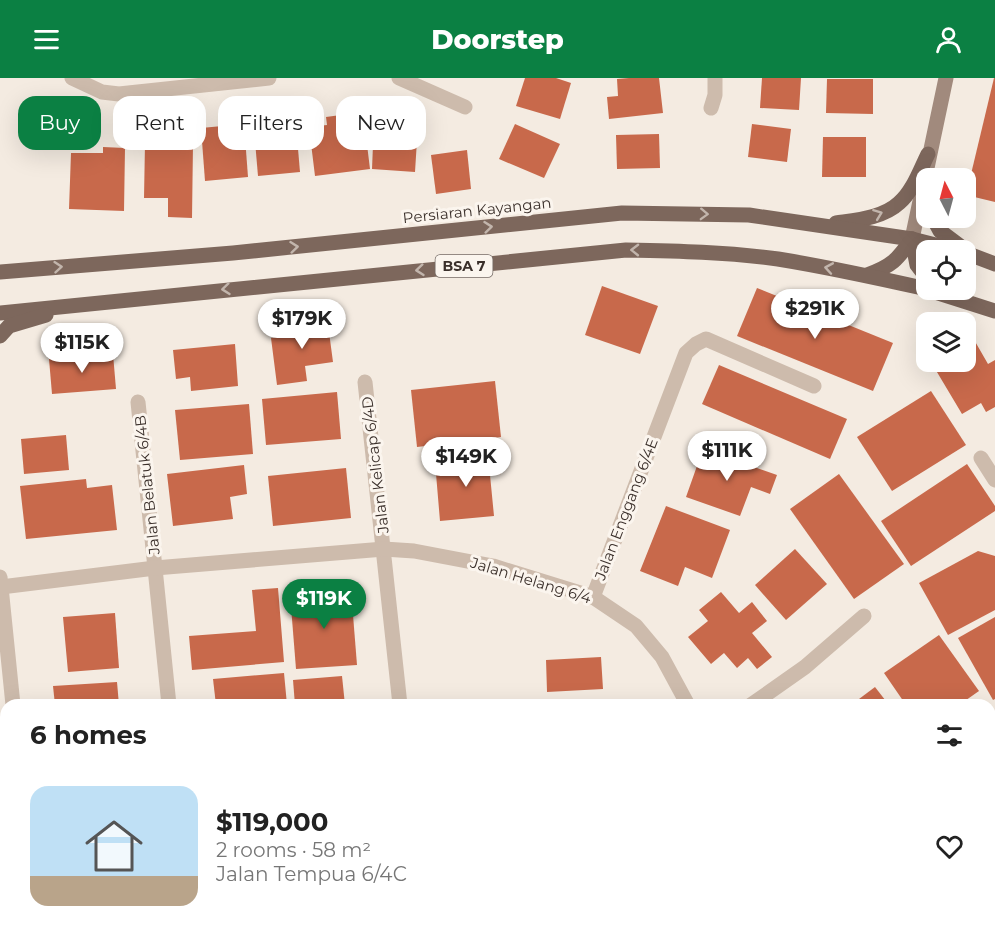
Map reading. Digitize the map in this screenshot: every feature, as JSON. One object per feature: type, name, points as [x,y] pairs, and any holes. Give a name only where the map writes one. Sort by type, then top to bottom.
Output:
[{"type":"main road","points":[[928,154],[928,168]]},
{"type":"main road","points":[[821,226],[869,217],[899,204],[911,188],[928,154]]},
{"type":"main road","name":"Persiaran Kayangan","points":[[0,272],[233,253],[622,213],[749,215],[916,240]]},
{"type":"main road","points":[[938,228],[952,240]]},
{"type":"main road","points":[[866,275],[886,268],[897,261],[912,239]]},
{"type":"main road","points":[[912,239],[916,260]]},
{"type":"main road","name":"BSA 7","points":[[0,313],[626,250],[692,251],[777,259],[916,286]]},
{"type":"main road","points":[[976,256],[995,264]]},
{"type":"main road","name":"BSA 7","points":[[963,300],[995,311]]},
{"type":"main road","points":[[0,336],[9,326],[89,303]]},
{"type":"street","points":[[72,78],[102,92],[119,94],[269,78]]},
{"type":"street","points":[[399,78],[465,107]]},
{"type":"street","points":[[711,108],[715,78]]},
{"type":"street","points":[[912,239],[928,154],[946,78]]},
{"type":"street","name":"Jalan Enggang 6/4E","points":[[593,597],[686,353],[706,339],[814,386]]},
{"type":"street","name":"Jalan Kelicap 6/4D","points":[[365,382],[399,699]]},
{"type":"street","name":"Jalan Belatuk 6/4B","points":[[138,402],[168,699]]},
{"type":"street","points":[[981,458],[995,480]]},
{"type":"street","name":"Jalan Helang 6/4","points":[[1,582],[384,549],[414,551],[493,566],[593,597],[636,626],[662,657],[685,699]]},
{"type":"street","points":[[1,582],[12,699]]},
{"type":"street","points":[[760,699],[805,667],[864,616]]},
{"type":"building","points":[[525,78],[556,78],[571,83],[560,119],[516,106]]},
{"type":"building","points":[[659,78],[663,113],[609,119],[607,97],[618,96],[617,79]]},
{"type":"building","points":[[762,78],[801,78],[799,110],[760,108]]},
{"type":"building","points":[[995,78],[995,202],[976,197],[976,168],[972,168]]},
{"type":"building","points":[[827,79],[873,79],[873,114],[826,113]]},
{"type":"building","points":[[336,116],[336,150],[368,150],[370,169],[315,176],[312,150],[324,150],[326,117]]},
{"type":"building","points":[[515,124],[560,144],[544,178],[499,159]]},
{"type":"building","points":[[752,124],[791,129],[787,162],[748,157]]},
{"type":"building","points":[[218,126],[218,150],[246,150],[248,177],[205,181],[203,150],[206,150],[206,128]]},
{"type":"building","points":[[659,134],[660,168],[617,169],[616,135]]},
{"type":"building","points":[[823,137],[866,137],[866,177],[822,177]]},
{"type":"building","points":[[103,147],[125,150],[124,211],[69,209],[71,153],[103,153]]},
{"type":"building","points":[[145,150],[193,150],[192,218],[168,217],[168,198],[144,198]]},
{"type":"building","points":[[256,150],[298,150],[300,172],[258,176]]},
{"type":"building","points":[[373,150],[416,150],[415,172],[372,169]]},
{"type":"building","points":[[467,150],[471,189],[436,194],[431,155]]},
{"type":"building","points":[[602,286],[658,306],[640,354],[585,335]]},
{"type":"building","points":[[757,288],[893,343],[873,391],[737,336]]},
{"type":"building","points":[[327,317],[333,362],[305,366],[307,381],[277,385],[271,338],[294,335],[293,321]]},
{"type":"building","points":[[976,343],[988,364],[995,360],[995,407],[986,412],[981,403],[962,414],[937,372],[976,372]]},
{"type":"building","points":[[235,344],[238,386],[191,391],[190,377],[176,379],[173,350]]},
{"type":"building","points":[[113,354],[116,389],[52,394],[49,359]]},
{"type":"building","points":[[719,365],[847,419],[830,459],[702,404]]},
{"type":"building","points":[[495,381],[501,437],[417,447],[411,390]]},
{"type":"building","points":[[931,391],[966,445],[892,491],[857,437]]},
{"type":"building","points":[[337,392],[341,439],[266,445],[262,399]]},
{"type":"building","points":[[249,404],[253,454],[180,460],[175,410]]},
{"type":"building","points":[[66,435],[69,470],[24,474],[21,439]]},
{"type":"building","points":[[703,449],[777,475],[770,494],[751,487],[740,516],[686,497]]},
{"type":"building","points":[[499,456],[501,474],[490,475],[494,516],[440,521],[435,462]]},
{"type":"building","points":[[967,464],[995,506],[995,511],[911,566],[881,521]]},
{"type":"building","points":[[244,465],[247,494],[230,497],[233,519],[173,526],[167,474]]},
{"type":"building","points":[[346,468],[351,518],[273,526],[268,476]]},
{"type":"building","points":[[839,474],[904,564],[854,599],[790,509]]},
{"type":"building","points":[[86,479],[87,488],[112,485],[117,530],[26,539],[20,486]]},
{"type":"building","points":[[666,506],[730,530],[712,578],[685,567],[678,586],[640,571]]},
{"type":"building","points":[[795,549],[827,584],[786,620],[755,585]]},
{"type":"building","points":[[978,551],[995,556],[995,610],[948,635],[919,583]]},
{"type":"building","points":[[278,588],[284,662],[192,670],[189,636],[256,631],[252,590]]},
{"type":"building","points":[[351,590],[357,665],[296,669],[290,594]]},
{"type":"building","points":[[721,592],[739,613],[752,602],[767,621],[752,633],[772,657],[757,669],[748,658],[737,668],[724,653],[711,664],[688,637],[708,621],[699,610]]},
{"type":"building","points":[[115,613],[119,668],[68,672],[63,617]]},
{"type":"building","points":[[995,617],[995,699],[992,699],[958,638]]},
{"type":"building","points":[[939,635],[979,691],[968,699],[902,699],[884,673]]},
{"type":"building","points":[[601,657],[603,689],[547,692],[546,660]]},
{"type":"building","points":[[284,673],[286,699],[215,699],[213,679]]},
{"type":"building","points":[[342,676],[344,699],[295,699],[293,680]]},
{"type":"building","points":[[117,682],[118,699],[54,699],[53,686]]},
{"type":"building","points":[[875,687],[884,699],[859,699]]}]
